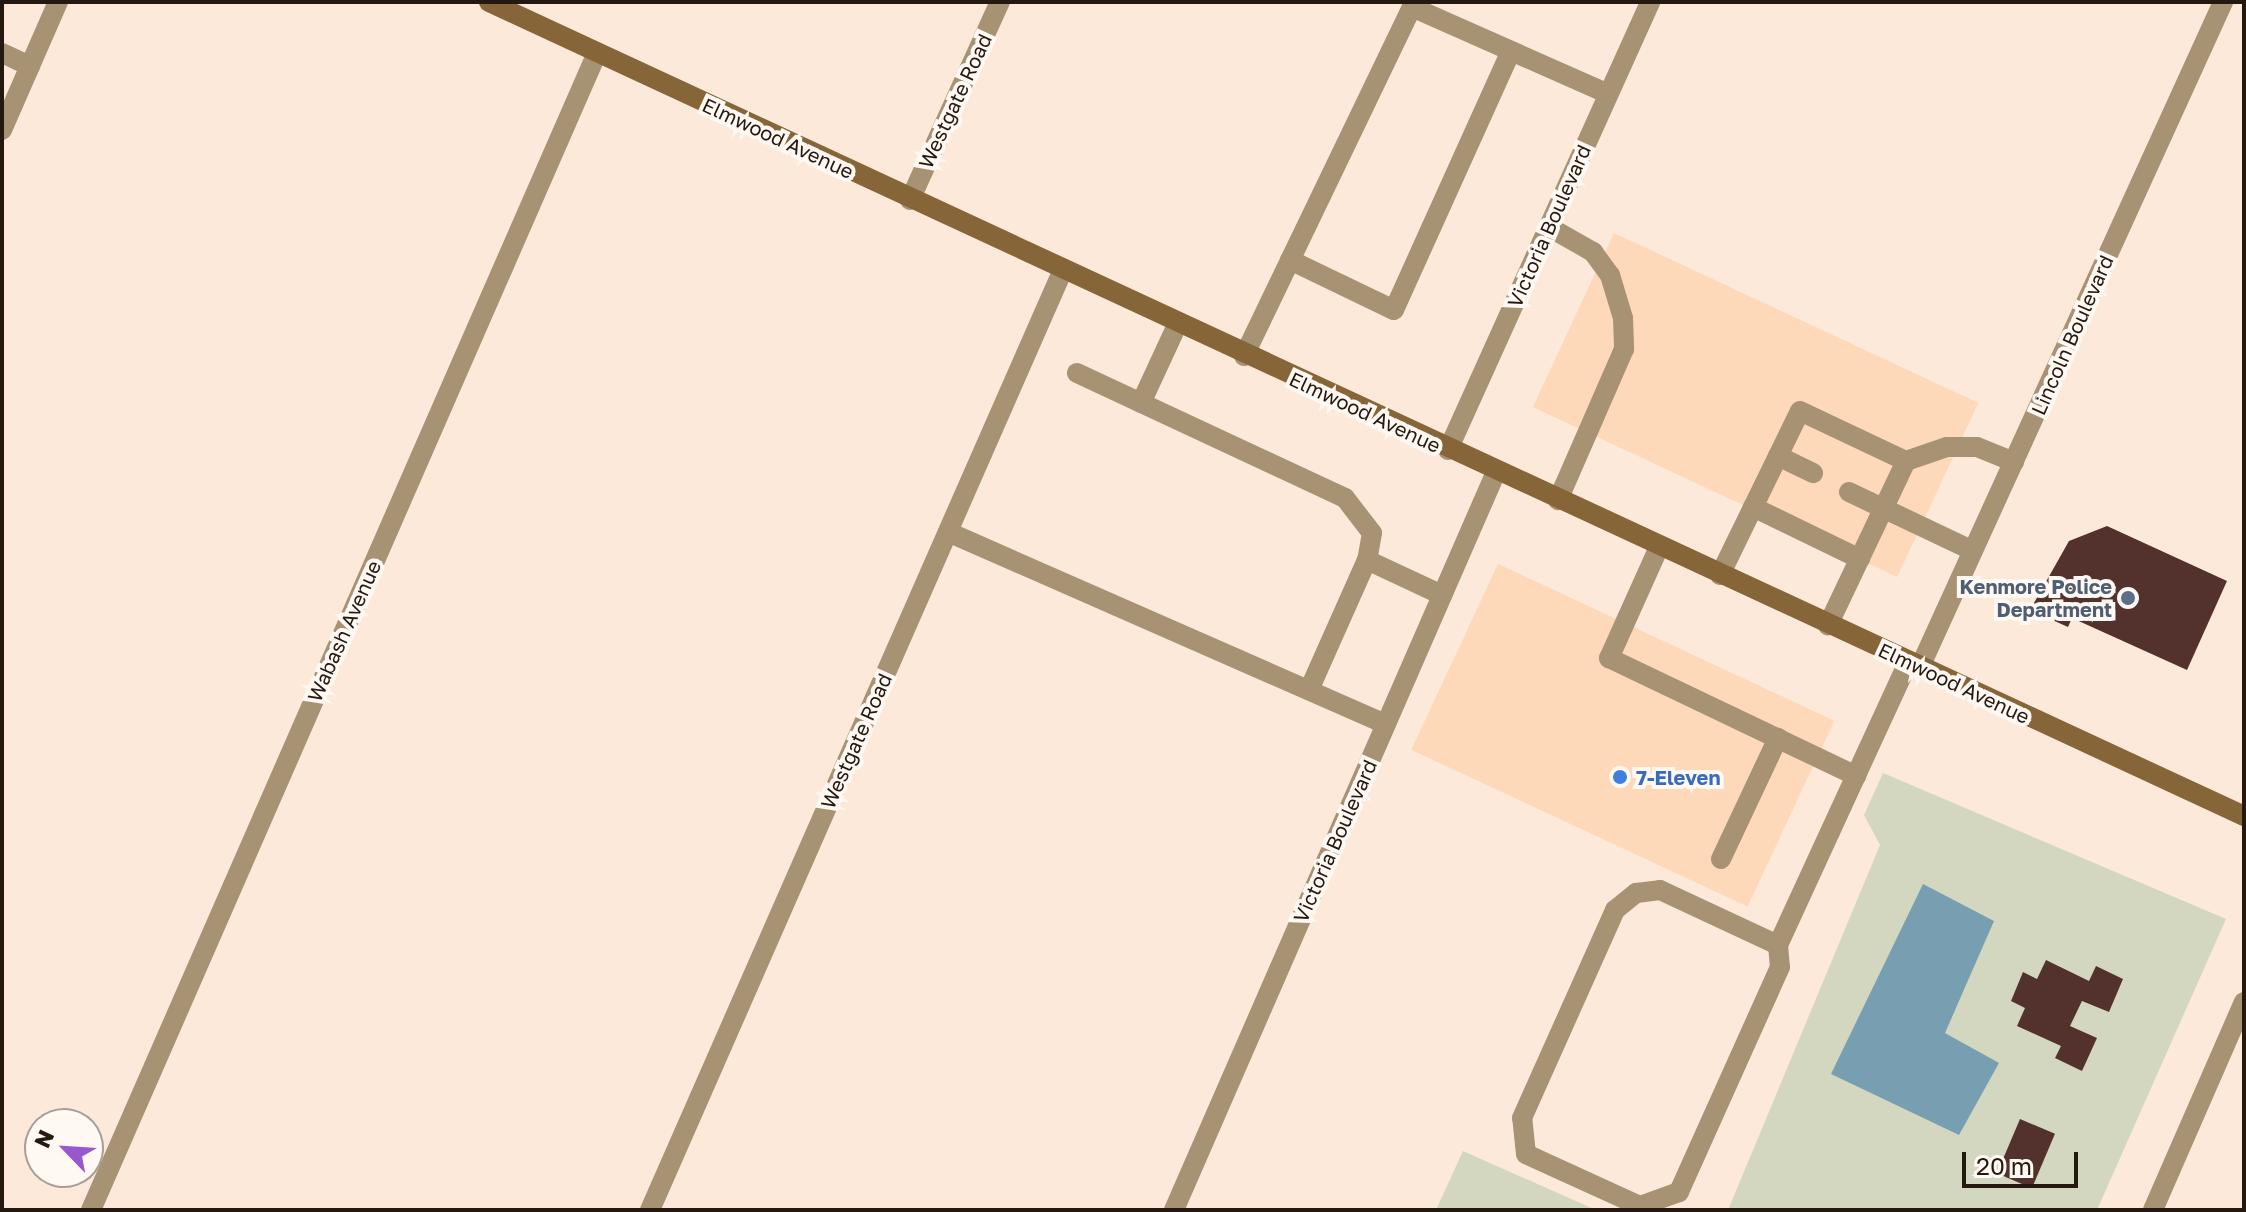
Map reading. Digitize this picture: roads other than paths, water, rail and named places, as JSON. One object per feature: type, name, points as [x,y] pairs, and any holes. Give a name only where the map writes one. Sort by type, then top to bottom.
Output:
[{"type":"street","points":[[2,130],[58,2]]},
{"type":"street","name":"Elmwood Avenue","points":[[489,2],[1062,272],[2244,816]]},
{"type":"street","name":"Westgate Road","points":[[910,200],[1000,2]]},
{"type":"street","name":"Victoria Boulevard","points":[[1448,450],[1650,2]]},
{"type":"street","name":"Lincoln Boulevard","points":[[1778,945],[1660,890],[1636,893],[1615,910],[1522,1118],[1526,1154],[1640,1206],[1679,1192],[1780,967],[1778,945],[1856,776],[1973,551],[2223,2]]},
{"type":"street","points":[[1244,356],[1412,7],[1608,94]]},
{"type":"street","points":[[1290,260],[1394,310],[1511,51]]},
{"type":"street","points":[[2,53],[30,66]]},
{"type":"street","name":"Wabash Avenue","points":[[91,1210],[597,53]]},
{"type":"street","points":[[1549,227],[1593,252],[1610,275],[1623,318],[1624,349],[1558,500]]},
{"type":"street","name":"Westgate Road","points":[[650,1210],[1062,272]]},
{"type":"street","points":[[1141,403],[1177,325]]},
{"type":"street","points":[[1077,373],[1345,498],[1372,533],[1367,560],[1309,690]]},
{"type":"street","points":[[1720,575],[1800,411],[1906,461],[1947,447],[1977,447],[2014,462]]},
{"type":"street","points":[[1778,456],[1813,473]]},
{"type":"street","points":[[1828,625],[1906,461]]},
{"type":"street","name":"Victoria Boulevard","points":[[1174,1210],[1496,472]]},
{"type":"street","points":[[1849,492],[1973,551]]},
{"type":"street","points":[[1753,507],[1860,559]]},
{"type":"street","points":[[948,532],[1386,724]]},
{"type":"street","points":[[1659,547],[1609,658],[1856,776]]},
{"type":"street","points":[[1367,560],[1442,595]]},
{"type":"street","points":[[1721,859],[1778,738]]},
{"type":"street","points":[[2153,1210],[2244,1002]]},
{"type":"water","points":[[1923,884],[1994,921],[1945,1033],[1999,1063],[1959,1135],[1831,1074]]},
{"type":"place","name":"Kenmore Police Department","points":[[2128,598]]},
{"type":"place","name":"7-Eleven","points":[[1620,777]]}]
